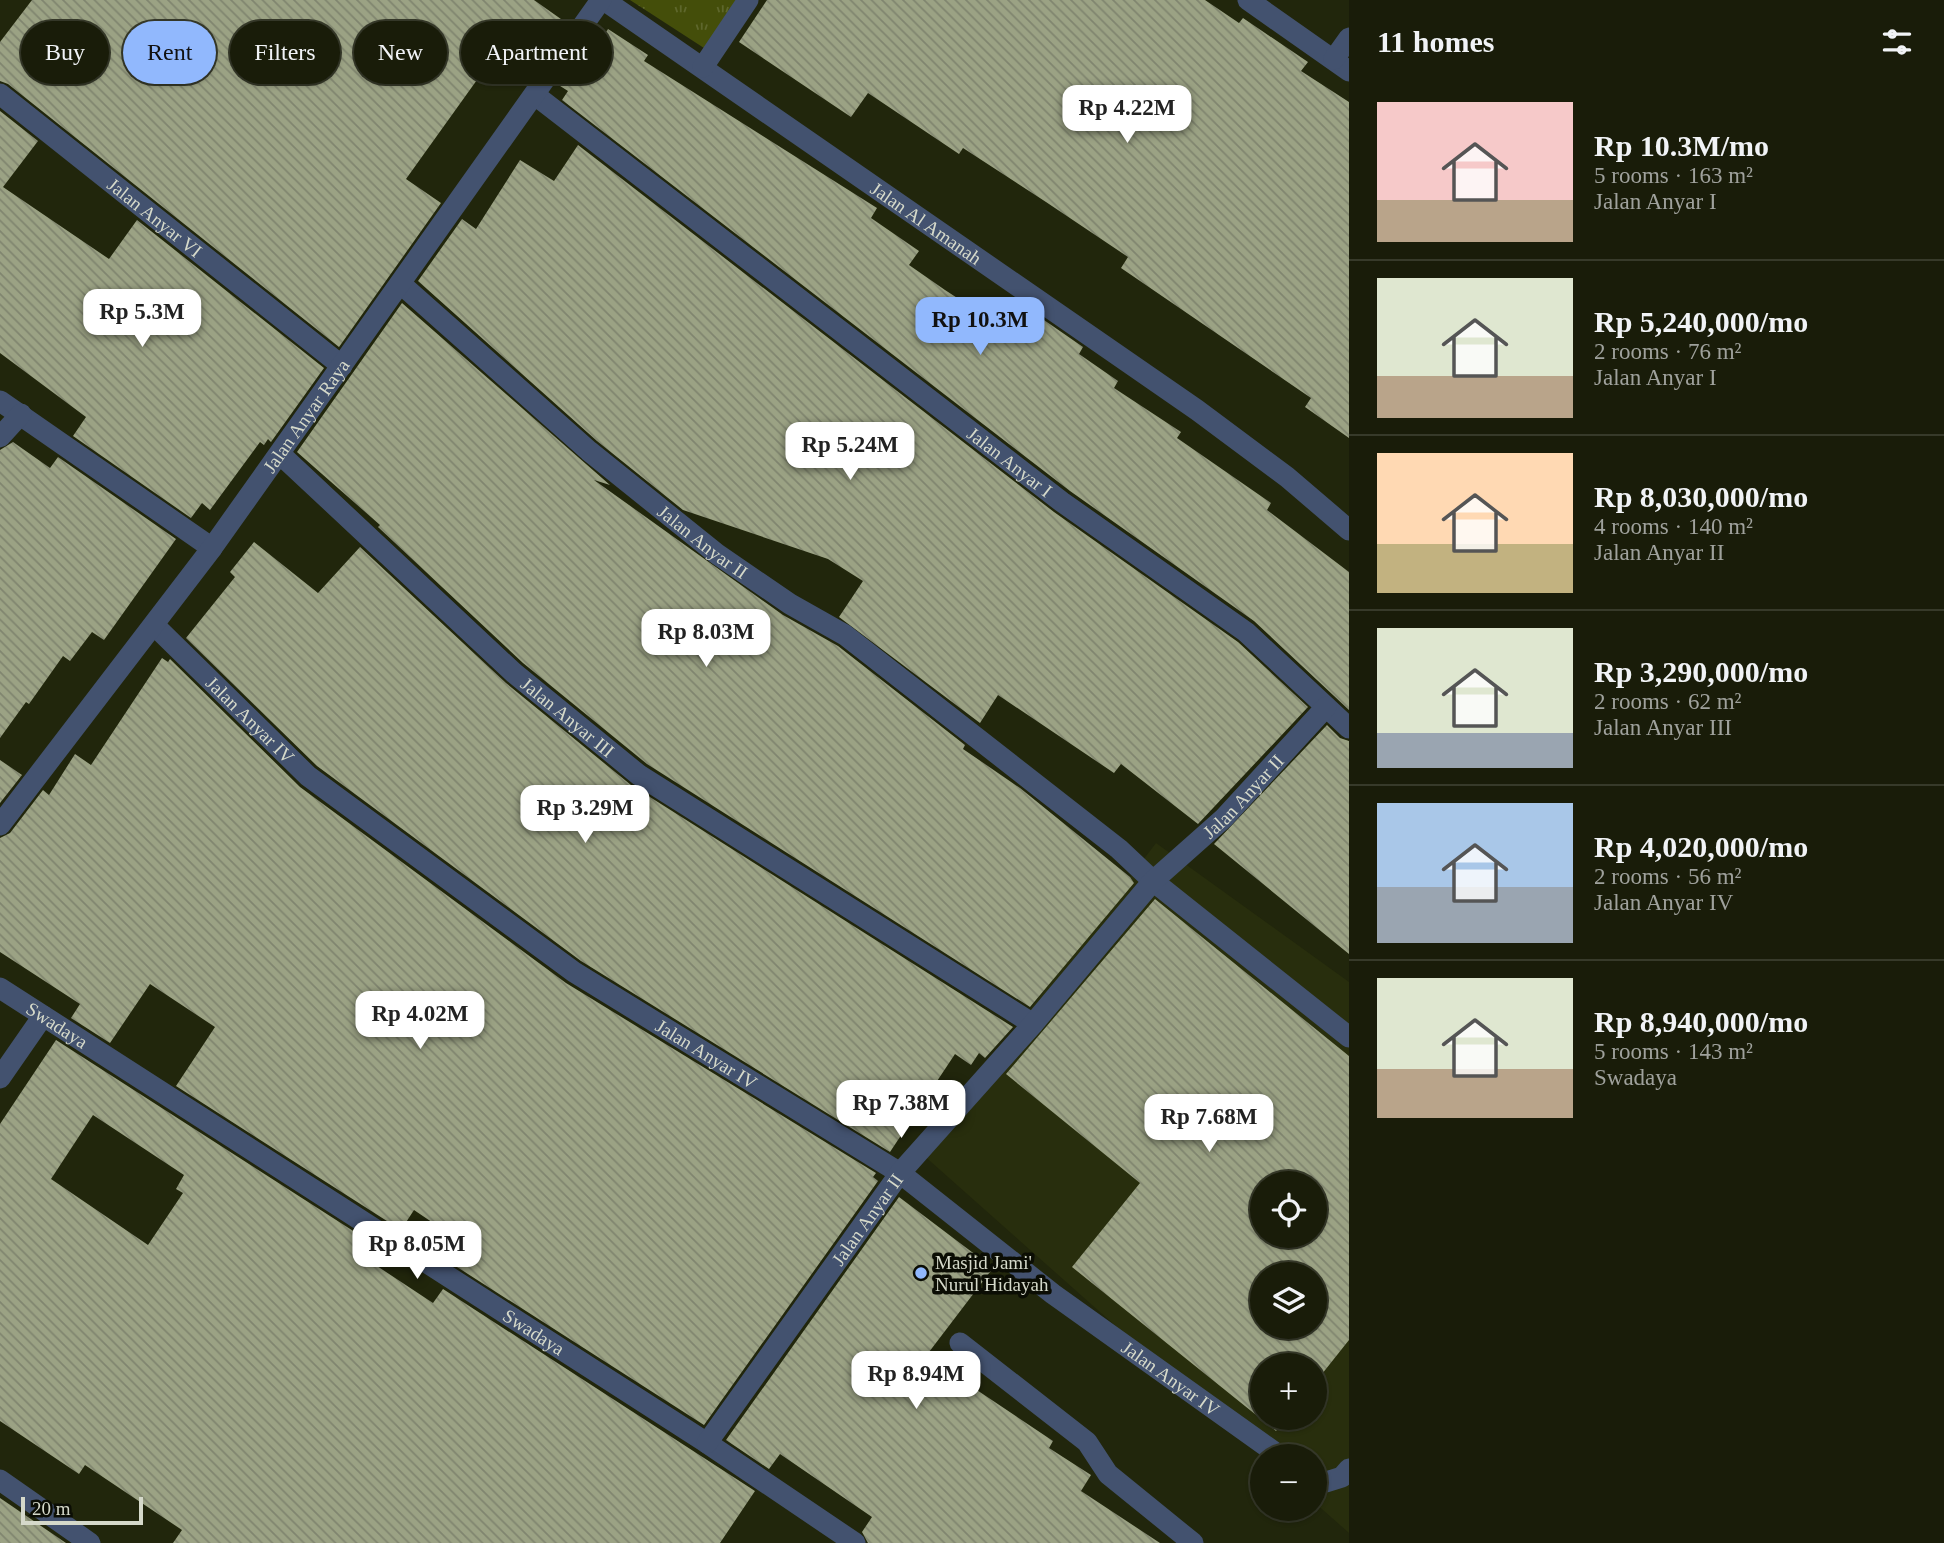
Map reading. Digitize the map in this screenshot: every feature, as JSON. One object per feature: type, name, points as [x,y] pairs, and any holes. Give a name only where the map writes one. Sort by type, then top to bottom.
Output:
[{"type":"street","name":"Jalan Al Amanah","points":[[603,0],[1197,410],[1287,477],[1349,530]]},
{"type":"street","name":"Jalan Anyar Raya","points":[[0,825],[212,548],[603,0]]},
{"type":"street","points":[[703,67],[748,0]]},
{"type":"street","points":[[1248,0],[1342,65],[1349,37]]},
{"type":"street","name":"Jalan Anyar VI","points":[[0,94],[341,366]]},
{"type":"street","name":"Jalan Anyar I","points":[[535,95],[1062,502],[1245,632],[1349,727]]},
{"type":"street","name":"Jalan Anyar II","points":[[401,284],[589,451],[707,545],[790,604],[845,635],[1119,849],[1153,881]]},
{"type":"street","points":[[0,401],[212,548]]},
{"type":"street","points":[[0,437],[21,414]]},
{"type":"street","name":"Jalan Anyar III","points":[[280,454],[514,673],[639,775],[1033,1024]]},
{"type":"street","name":"Jalan Anyar IV","points":[[154,625],[308,776],[573,972],[900,1172],[1052,1294],[1263,1444]]},
{"type":"street","name":"Jalan Anyar II","points":[[706,1443],[900,1172],[1033,1024],[1153,881],[1224,818],[1326,707]]},
{"type":"street","points":[[1153,881],[1349,1037]]},
{"type":"street","name":"Swadaya","points":[[0,988],[706,1443],[832,1537],[855,1543]]},
{"type":"street","points":[[0,1078],[43,1016]]},
{"type":"street","points":[[960,1343],[1087,1442],[1116,1481],[1193,1543]]},
{"type":"street","points":[[1327,1482],[1342,1477],[1349,1470]]},
{"type":"street","points":[[0,1480],[69,1537],[90,1543]]},
{"type":"shaded area","points":[[1156,843],[1349,982],[1349,1533],[1327,1514],[1327,1444],[1250,1445],[921,1153]]},
{"type":"green space","points":[[630,0],[736,0],[704,48]]},
{"type":"building","points":[[32,0],[534,0],[564,21],[461,21],[461,84],[474,84],[406,179],[441,203],[339,347],[8,84],[0,81],[0,42]]},
{"type":"building","points":[[767,0],[1205,0],[1239,23],[1243,18],[1308,62],[1301,71],[1349,102],[1349,438],[1305,407],[1311,398],[1121,268],[1128,257],[963,148],[959,154],[868,93],[851,117],[739,42]]},
{"type":"building","points":[[612,32],[648,55],[644,61],[877,208],[871,218],[919,251],[909,265],[945,290],[1014,335],[1031,311],[1083,347],[1079,354],[1118,381],[1114,388],[1181,432],[1177,438],[1271,503],[1267,510],[1349,572],[1349,710],[1254,621],[1070,491],[562,100],[568,91],[557,84],[612,84]]},
{"type":"building","points":[[0,111],[38,141],[3,187],[109,259],[137,220],[324,368],[271,442],[268,439],[264,445],[260,442],[210,510],[202,503],[191,518],[73,436],[86,417],[0,353]]},
{"type":"building","points":[[578,145],[1054,512],[1238,642],[1308,707],[1198,824],[1121,764],[1114,773],[998,695],[980,723],[839,617],[863,581],[828,559],[683,510],[597,441],[418,281],[462,219],[476,229],[520,160],[554,181]]},
{"type":"building","points":[[402,303],[610,485],[594,480],[783,615],[838,646],[965,745],[963,749],[1020,788],[1130,877],[1134,883],[1030,1007],[647,764],[523,663],[378,527],[380,525],[297,452]]},
{"type":"building","points":[[13,442],[50,468],[58,457],[176,539],[104,640],[92,632],[70,661],[63,656],[29,704],[26,702],[0,738],[0,450]]},
{"type":"building","points":[[254,542],[318,593],[360,547],[506,683],[631,785],[1013,1027],[985,1058],[979,1053],[971,1065],[955,1054],[890,1152],[581,961],[317,766],[186,638],[235,577],[230,572]]},
{"type":"building","points":[[162,658],[168,662],[170,659],[300,787],[566,983],[876,1173],[873,1177],[878,1181],[704,1425],[457,1267],[470,1248],[414,1210],[401,1230],[176,1086],[215,1027],[150,984],[110,1043],[71,1018],[80,1004],[0,952],[0,838],[10,833],[43,790],[49,795],[75,754],[91,765]]},
{"type":"building","points":[[1327,725],[1340,738],[1349,741],[1349,954],[1214,844]]},
{"type":"building","points":[[0,760],[22,775],[0,803]]},
{"type":"building","points":[[1155,899],[1349,1056],[1349,1340],[1327,1368],[1327,1353],[1250,1353],[1250,1410],[1072,1267],[1140,1183],[1006,1074]]},
{"type":"building","points":[[56,1040],[386,1252],[377,1266],[433,1303],[443,1289],[755,1491],[720,1543],[173,1543],[182,1530],[85,1465],[79,1474],[0,1421],[0,1124]],"holes":[[[93,1115],[184,1175],[176,1189],[183,1193],[148,1245],[51,1179]]]},
{"type":"building","points":[[899,1197],[993,1268],[926,1356],[1053,1441],[1049,1448],[1091,1475],[1081,1491],[1160,1543],[868,1543],[862,1532],[872,1517],[780,1454],[769,1469],[726,1440]]},
{"type":"building","points":[[0,1498],[66,1543],[0,1543]]},
{"type":"place","name":"Masjid Jami' Nurul Hidayah","points":[[921,1273]]}]
